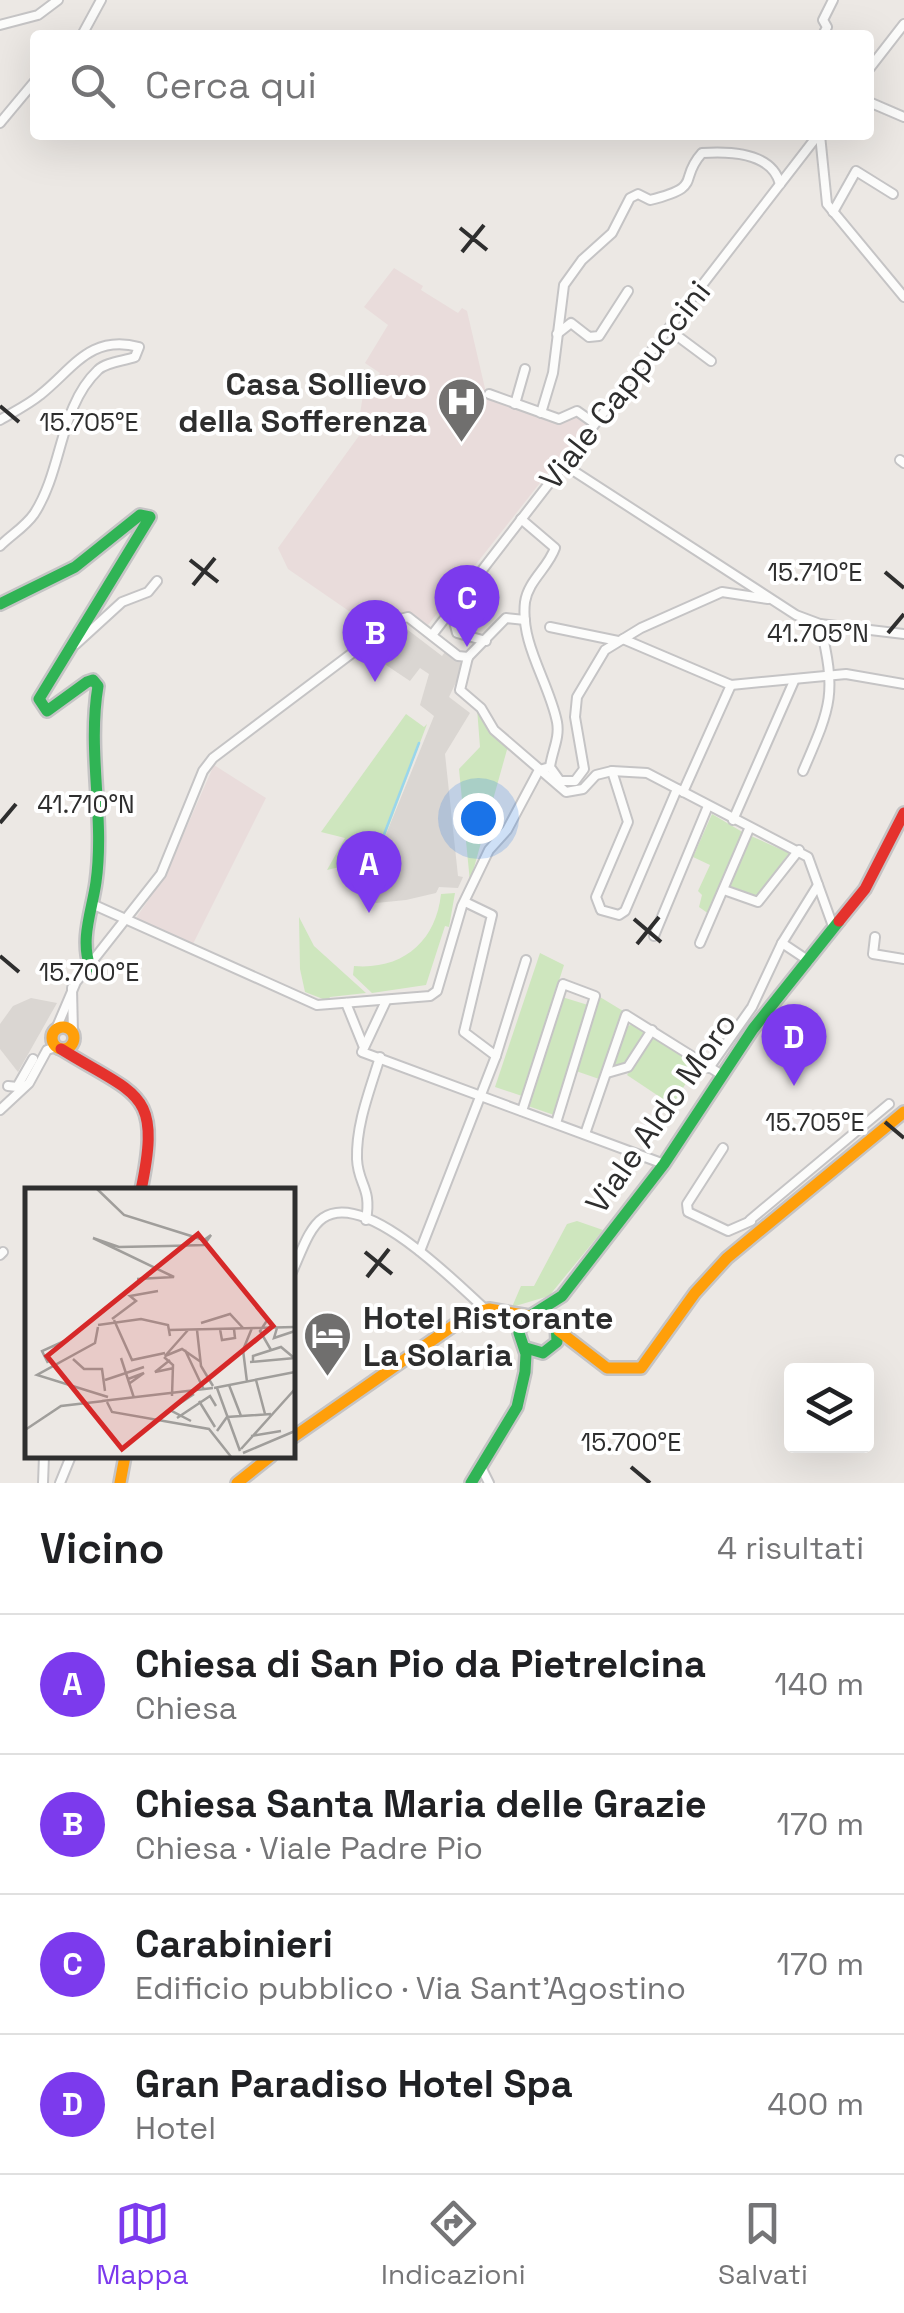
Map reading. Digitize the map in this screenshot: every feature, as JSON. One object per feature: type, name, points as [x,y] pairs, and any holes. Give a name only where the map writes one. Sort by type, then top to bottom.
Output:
[{"type":"main road","points":[[0,604],[32,591],[147,514],[151,520],[98,596],[76,644],[39,699],[47,711],[87,682],[94,680],[98,686],[90,728],[98,852],[85,956],[90,967]]},
{"type":"main road","name":"Viale Aldo Moro","points":[[535,1314],[562,1296],[664,1164],[755,1026],[865,889],[904,812]]},
{"type":"main road","points":[[90,1065],[73,1036],[64,1027],[56,1028],[52,1038],[59,1048],[130,1089],[150,1113],[154,1132],[141,1188]]},
{"type":"main road","points":[[59,1048],[73,1036]]},
{"type":"main road","points":[[295,1436],[466,1316],[484,1309],[535,1314],[557,1327],[580,1352],[616,1371],[641,1368],[706,1280],[904,1112]]},
{"type":"main road","name":"Viale Aldo Moro","points":[[525,1378],[548,1350],[562,1296]]},
{"type":"main road","points":[[471,1483],[514,1417],[525,1378],[526,1348],[519,1332],[502,1312]]},
{"type":"main road","points":[[519,1332],[535,1314]]},
{"type":"main road","points":[[526,1348],[580,1352]]},
{"type":"main road","points":[[120,1483],[125,1458]]},
{"type":"main road","points":[[237,1483],[268,1458]]},
{"type":"street","points":[[0,25],[38,15],[58,0]]},
{"type":"street","points":[[85,30],[101,0]]},
{"type":"street","points":[[825,30],[823,20],[833,0]]},
{"type":"street","points":[[874,63],[904,24]]},
{"type":"street","points":[[0,123],[30,87]]},
{"type":"street","points":[[874,104],[904,118]]},
{"type":"street","name":"Viale Cappuccini","points":[[432,636],[815,140]]},
{"type":"street","points":[[819,140],[824,194],[833,212],[904,297]]},
{"type":"street","points":[[541,413],[553,373],[564,286],[582,260],[606,238],[630,198],[638,194],[650,200],[674,194],[688,185],[702,153],[766,162],[776,170],[780,184]]},
{"type":"street","points":[[833,212],[856,171],[893,194]]},
{"type":"street","points":[[557,334],[571,323],[589,337],[599,336],[628,292]]},
{"type":"street","points":[[668,329],[712,362]]},
{"type":"street","points":[[0,420],[42,394],[82,354],[96,347],[139,347],[134,357],[101,367],[94,376],[73,408],[56,466],[34,515],[0,546]]},
{"type":"street","points":[[515,404],[525,369]]},
{"type":"street","points":[[489,394],[559,419],[578,411],[594,424]]},
{"type":"street","points":[[563,464],[768,599],[820,624],[904,634]]},
{"type":"street","points":[[521,519],[555,548],[528,591],[526,620],[533,656],[556,718],[558,736],[550,767]]},
{"type":"street","points":[[76,644],[122,602],[148,592],[157,580]]},
{"type":"street","points":[[550,767],[564,782],[575,781],[583,772],[577,697],[596,662],[620,640],[722,592],[768,599]]},
{"type":"street","points":[[452,610],[457,633],[486,640]]},
{"type":"street","points":[[56,1028],[72,988],[160,874],[203,771],[213,758],[391,622],[408,617],[460,657],[468,657]]},
{"type":"street","points":[[526,620],[506,618],[468,657],[458,688],[481,708],[494,730],[566,792],[583,788],[596,775],[612,771],[647,773],[733,820],[799,850],[808,857],[834,929]]},
{"type":"street","points":[[804,772],[831,706],[832,674],[820,624]]},
{"type":"street","points":[[550,627],[620,640],[731,685],[794,682],[832,674],[904,684]]},
{"type":"street","points":[[733,820],[794,682]]},
{"type":"street","points":[[612,771],[628,822],[596,897],[601,910],[610,914],[624,911],[731,685]]},
{"type":"street","points":[[92,904],[316,1005],[420,998],[437,991],[465,902],[488,850],[507,830],[539,770],[550,767]]},
{"type":"street","points":[[654,936],[708,806]]},
{"type":"street","points":[[700,943],[750,828]]},
{"type":"street","points":[[724,890],[758,902],[799,850]]},
{"type":"street","points":[[709,1068],[752,1008],[782,944],[818,886]]},
{"type":"street","points":[[465,902],[492,915],[464,1032],[496,1056]]},
{"type":"street","points":[[875,937],[873,954],[904,959]]},
{"type":"street","points":[[782,944],[809,961]]},
{"type":"street","points":[[420,1251],[496,1056],[526,960]]},
{"type":"street","points":[[522,1111],[563,984],[595,996],[556,1123]]},
{"type":"street","points":[[72,988],[73,1036]]},
{"type":"street","points":[[363,1049],[386,1001]]},
{"type":"street","points":[[346,1004],[363,1049],[380,1058],[664,1164]]},
{"type":"street","points":[[586,1134],[626,1014],[722,1075]]},
{"type":"street","points":[[607,1073],[628,1068],[652,1030]]},
{"type":"street","points":[[0,1110],[24,1089],[47,1050],[59,1048]]},
{"type":"street","points":[[366,1220],[370,1200],[358,1170],[358,1138],[380,1058]]},
{"type":"street","points":[[8,1086],[17,1087],[33,1059]]},
{"type":"street","points":[[723,1148],[688,1204],[688,1212],[728,1231],[750,1220],[889,1104]]},
{"type":"street","points":[[295,1267],[324,1218],[322,1203]]},
{"type":"street","points":[[324,1218],[338,1213],[384,1225],[420,1251],[484,1309]]},
{"type":"street","points":[[750,1220],[764,1227]]},
{"type":"street","points":[[43,1483],[44,1458]]},
{"type":"street","points":[[60,1483],[70,1458]]},
{"type":"street","points":[[482,1470],[489,1483]]},
{"type":"shaded area","name":"Casa Sollievo della Sofferenza","points":[[394,268],[458,313],[462,308],[467,311],[487,397],[560,423],[576,413],[588,422],[428,625],[413,614],[390,616],[377,607],[359,618],[288,569],[278,548],[361,433],[358,426],[363,395],[380,373],[365,363],[388,325],[364,307]]},
{"type":"shaded area","points":[[404,627],[442,656],[445,652],[464,665],[449,697],[470,713],[445,754],[458,876],[463,877],[458,888],[439,887],[436,893],[406,900],[366,904],[363,902],[374,864],[434,716],[420,705],[429,674],[420,668],[410,681],[365,651],[393,629]]},
{"type":"shaded area","points":[[214,765],[266,798],[192,946],[134,921],[166,874]]},
{"type":"shaded area","points":[[31,998],[57,1003],[18,1072],[0,1049],[0,1024],[13,1006]]},
{"type":"green space","points":[[477,708],[508,746],[470,882],[459,769],[480,747]]},
{"type":"green space","points":[[406,714],[424,727],[427,724],[377,858],[327,870],[345,838],[321,832]]},
{"type":"green space","points":[[712,814],[744,833],[709,914],[699,907],[702,895],[698,891],[710,865],[693,857]]},
{"type":"green space","points":[[751,836],[789,853],[756,898],[728,887]]},
{"type":"green space","points":[[455,893],[449,927],[445,926],[426,985],[372,993],[353,975],[354,966],[387,963],[414,950],[432,926],[441,894]]},
{"type":"green space","points":[[299,917],[314,946],[366,993],[330,997],[328,1001],[305,992],[300,969]]},
{"type":"green space","points":[[540,953],[564,965],[522,1096],[495,1087]]},
{"type":"green space","points":[[562,997],[588,1005],[554,1115],[528,1106]]},
{"type":"green space","points":[[600,997],[623,1011],[602,1080],[576,1071]]},
{"type":"green space","points":[[633,1024],[643,1030],[644,1038],[627,1065],[613,1069],[625,1027]]},
{"type":"green space","points":[[652,1037],[697,1066],[672,1105],[627,1075]]},
{"type":"green space","points":[[577,1221],[603,1230],[549,1296],[512,1307],[521,1286],[534,1286],[567,1224]]},
{"type":"waterway","points":[[375,858],[419,743]]},
{"type":"traffic: fast","points":[[0,604],[75,567],[140,515],[150,517],[39,699],[47,711],[87,682],[93,680],[98,686],[94,735],[99,833],[96,882],[86,935],[90,967]]},
{"type":"traffic: fast","points":[[471,1483],[517,1407],[525,1372],[526,1354],[519,1333],[524,1320],[562,1296],[664,1164],[753,1029],[839,921]]},
{"type":"traffic: fast","points":[[526,1348],[543,1353],[557,1342],[556,1322],[540,1313]]},
{"type":"traffic: slow","points":[[63,1027],[71,1030],[74,1038],[71,1046],[63,1049],[55,1046],[52,1038],[55,1030],[63,1027]]},
{"type":"traffic: slow","points":[[559,1331],[607,1368],[641,1368],[695,1293],[727,1258],[904,1112]]},
{"type":"traffic: slow","points":[[295,1436],[470,1314],[489,1309],[529,1316]]},
{"type":"traffic: slow","points":[[120,1483],[125,1458]]},
{"type":"traffic: slow","points":[[237,1483],[268,1458]]},
{"type":"traffic: jam","points":[[839,921],[865,889],[904,813]]},
{"type":"traffic: jam","points":[[61,1049],[126,1088],[138,1100],[148,1133],[141,1188]]},
{"type":"place","name":"Casa Sollievo della Sofferenza","points":[[462,444]]},
{"type":"place","name":"Carabinieri","points":[[467,647]]},
{"type":"place","name":"Chiesa Santa Maria delle Grazie","points":[[375,682]]},
{"type":"place","name":"Chiesa di San Pio da Pietrelcina","points":[[369,913]]},
{"type":"place","name":"Gran Paradiso Hotel Spa","points":[[794,1086]]},
{"type":"place","name":"Hotel Ristorante La Solaria","points":[[328,1378]]}]
